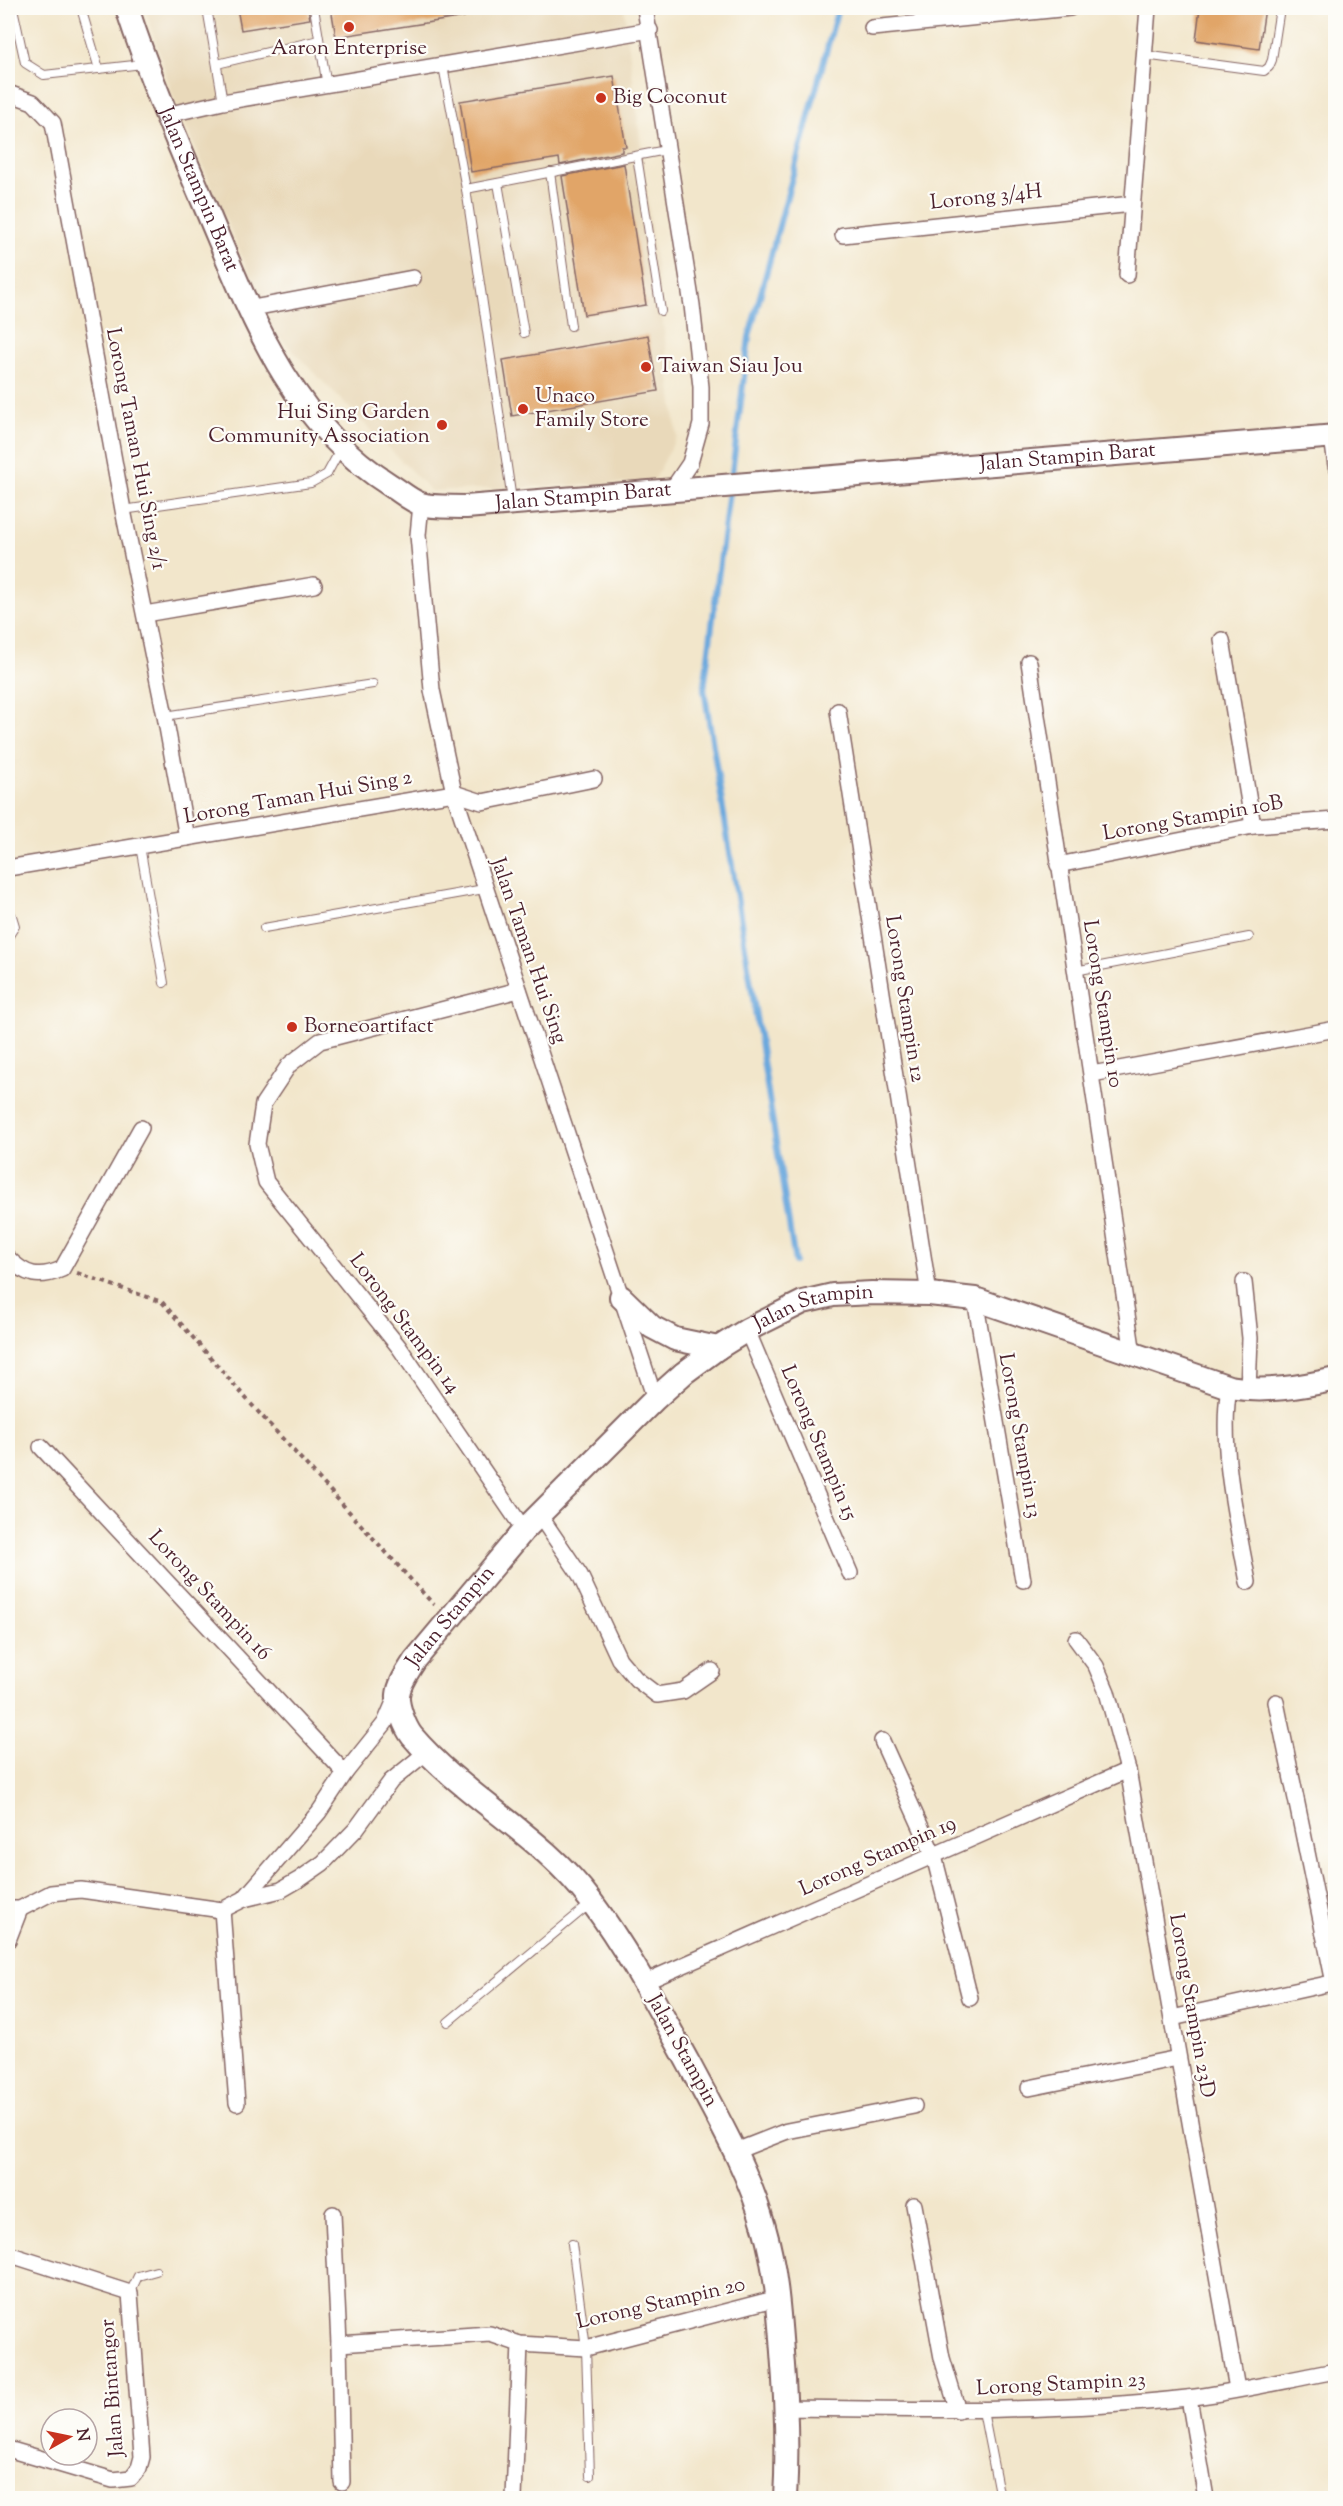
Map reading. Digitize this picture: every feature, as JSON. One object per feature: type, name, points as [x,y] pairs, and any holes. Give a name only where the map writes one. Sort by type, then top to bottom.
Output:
[{"type":"street","name":"Jalan Stampin Barat","points":[[127,8],[145,63],[248,309],[293,391],[321,426],[342,447],[383,480],[421,504],[466,507],[671,492],[728,485],[1334,436]]},
{"type":"street","points":[[645,8],[692,306],[701,387],[701,424],[693,454],[690,463],[671,492]]},
{"type":"street","points":[[872,28],[1070,8]]},
{"type":"street","points":[[1127,275],[1148,8]]},
{"type":"street","points":[[166,115],[224,102],[650,30]]},
{"type":"street","name":"Lorong Taman Hui Sing 2/1","points":[[8,93],[33,102],[53,123],[123,510],[187,838]]},
{"type":"street","name":"Lorong 3/4H","points":[[843,235],[1132,204]]},
{"type":"street","points":[[248,309],[413,278]]},
{"type":"street","points":[[1334,436],[1335,466]]},
{"type":"street","name":"Jalan Taman Hui Sing","points":[[421,504],[418,535],[432,690],[454,793],[655,1399]]},
{"type":"street","points":[[145,614],[314,585]]},
{"type":"street","points":[[1222,640],[1253,826]]},
{"type":"street","name":"Lorong Stampin 10","points":[[1029,662],[1133,1353]]},
{"type":"street","name":"Lorong Stampin 12","points":[[838,711],[929,1294]]},
{"type":"street","name":"Lorong Taman Hui Sing 2","points":[[8,868],[454,793],[482,802],[594,779]]},
{"type":"street","name":"Lorong Stampin 10B","points":[[1058,865],[1253,826],[1335,820]]},
{"type":"street","name":"Lorong Stampin 14","points":[[519,990],[320,1041],[290,1065],[263,1104],[257,1143],[267,1182],[399,1347],[532,1523],[580,1575],[619,1659],[636,1679],[657,1695],[683,1691],[712,1671]]},
{"type":"street","points":[[1092,1074],[1335,1029]]},
{"type":"street","points":[[8,1258],[29,1275],[48,1275],[62,1269],[141,1128]]},
{"type":"street","points":[[1244,1282],[1250,1338],[1239,1388],[1225,1421],[1248,1582]]},
{"type":"street","name":"Jalan Stampin","points":[[785,2499],[786,2408],[778,2298],[764,2227],[736,2151],[645,1982],[592,1902],[572,1877],[539,1845],[411,1734],[403,1718],[398,1694],[415,1660],[532,1523],[586,1466],[655,1399],[684,1373],[718,1348],[747,1330],[803,1302],[834,1295],[929,1294],[975,1299],[1239,1388],[1296,1388],[1335,1379]]},
{"type":"street","points":[[621,1297],[652,1327],[675,1339],[718,1348]]},
{"type":"street","name":"Lorong Stampin 13","points":[[975,1299],[1023,1580]]},
{"type":"street","name":"Lorong Stampin 15","points":[[747,1330],[850,1574]]},
{"type":"street","name":"Lorong Stampin 16","points":[[41,1447],[345,1773]]},
{"type":"street","name":"Lorong Stampin 23D","points":[[1076,1640],[1096,1666],[1107,1692],[1128,1770],[1237,2389]]},
{"type":"street","points":[[244,1899],[297,1838],[345,1773],[386,1723],[398,1694]]},
{"type":"street","points":[[1172,2018],[1335,1983],[1276,1702]]},
{"type":"street","points":[[882,1741],[934,1856],[970,1998]]},
{"type":"street","points":[[8,1940],[14,1909],[51,1893],[81,1890],[222,1910],[244,1899],[280,1890],[323,1863],[356,1829],[391,1781],[428,1751]]},
{"type":"street","name":"Lorong Stampin 19","points":[[645,1982],[1128,1770]]},
{"type":"street","points":[[222,1910],[237,2103]]},
{"type":"street","points":[[1029,2088],[1178,2058]]},
{"type":"street","points":[[736,2151],[787,2131],[914,2106]]},
{"type":"street","points":[[914,2205],[942,2358],[958,2411]]},
{"type":"street","points":[[333,2214],[342,2482]]},
{"type":"street","name":"Jalan Bintangor","points":[[8,2254],[130,2293],[142,2457],[139,2468],[131,2478],[113,2480],[8,2449]]},
{"type":"street","name":"Lorong Stampin 20","points":[[339,2344],[490,2334],[520,2344],[586,2348],[778,2298]]},
{"type":"street","points":[[514,2499],[520,2344]]},
{"type":"street","name":"Lorong Stampin 23","points":[[786,2408],[983,2411],[1189,2398],[1335,2372]]},
{"type":"street","points":[[1189,2398],[1206,2499]]},
{"type":"lane","points":[[13,8],[25,63],[44,75],[145,63]]},
{"type":"lane","points":[[81,8],[99,69]]},
{"type":"lane","points":[[207,8],[224,102]]},
{"type":"lane","points":[[314,8],[327,86]]},
{"type":"lane","points":[[1144,55],[1264,71],[1272,60],[1280,8]]},
{"type":"lane","points":[[217,64],[319,40]]},
{"type":"lane","points":[[443,66],[466,189],[512,503]]},
{"type":"lane","points":[[466,189],[666,150]]},
{"type":"lane","points":[[637,156],[661,311]]},
{"type":"lane","points":[[550,172],[571,326]]},
{"type":"lane","points":[[498,183],[524,333]]},
{"type":"lane","points":[[123,510],[311,483],[327,474],[342,447]]},
{"type":"lane","points":[[165,716],[373,684]]},
{"type":"lane","points":[[140,846],[164,983]]},
{"type":"lane","points":[[264,928],[484,889]]},
{"type":"lane","points":[[8,912],[15,926],[8,937]]},
{"type":"lane","points":[[1075,971],[1249,937]]},
{"type":"lane","points":[[448,2022],[592,1902]]},
{"type":"lane","points":[[572,2244],[586,2348],[590,2476]]},
{"type":"lane","points":[[130,2293],[138,2276],[156,2271]]},
{"type":"lane","points":[[983,2411],[1000,2499]]},
{"type":"path","points":[[62,1269],[162,1302],[251,1404],[377,1540],[448,1621]]},
{"type":"shaded area","points":[[145,8],[624,8],[677,436],[653,482],[431,491],[275,333],[174,99]]},
{"type":"building","points":[[237,8],[308,8],[310,19],[241,30]]},
{"type":"building","points":[[331,8],[464,8],[464,17],[336,37]]},
{"type":"building","points":[[1200,8],[1265,8],[1259,49],[1196,40]]},
{"type":"building","points":[[614,76],[626,147],[622,147],[622,152],[560,165],[559,158],[471,172],[460,101]]},
{"type":"building","points":[[624,164],[646,305],[584,315],[562,176]]},
{"type":"building","points":[[648,335],[658,391],[512,416],[503,360]]},
{"type":"waterway","points":[[731,481],[749,337],[838,8]]},
{"type":"waterway","points":[[729,491],[704,689],[795,1262]]},
{"type":"place","name":"Aaron Enterprise","points":[[349,27]]},
{"type":"place","name":"Big Coconut","points":[[601,98]]},
{"type":"place","name":"Taiwan Siau Jou","points":[[646,367]]},
{"type":"place","name":"Unaco Family Store","points":[[523,409]]},
{"type":"place","name":"Hui Sing Garden Community Association","points":[[442,425]]},
{"type":"place","name":"Borneoartifact","points":[[292,1027]]}]
